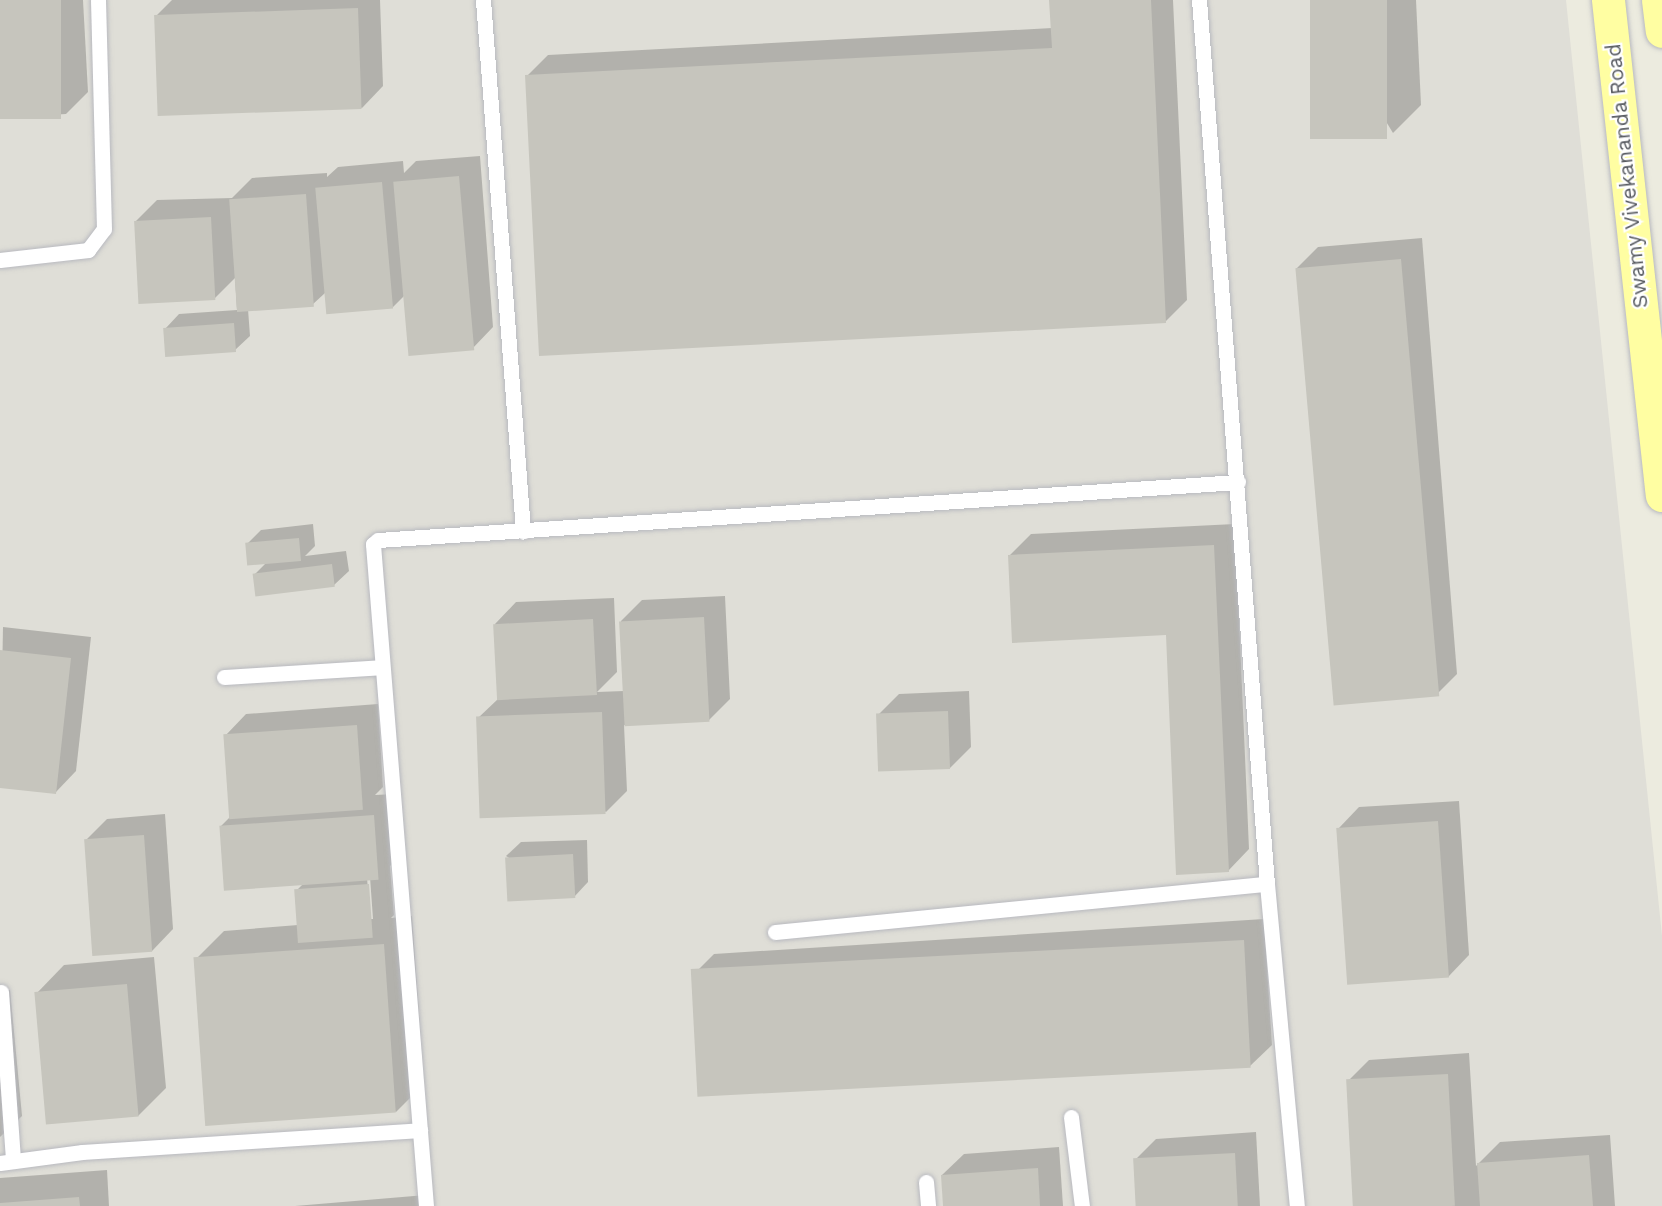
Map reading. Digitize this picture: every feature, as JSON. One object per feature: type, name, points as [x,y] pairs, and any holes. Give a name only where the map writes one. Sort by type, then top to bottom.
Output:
[{"type":"main road","name":"Swamy Vivekananda Road","points":[[1608,0],[1662,495]]},
{"type":"main road","points":[[1659,0],[1662,31]]},
{"type":"lane","points":[[0,260],[88,250],[104,229],[98,0]]},
{"type":"lane","points":[[483,0],[523,531]]},
{"type":"lane","points":[[1199,0],[1238,482],[1267,884],[1298,1206]]},
{"type":"lane","points":[[426,1206],[381,667],[374,544],[378,540],[1238,482]]},
{"type":"lane","points":[[224,677],[381,667]]},
{"type":"lane","points":[[775,932],[1267,884]]},
{"type":"lane","points":[[1,992],[7,1162],[82,1152],[420,1130]]},
{"type":"lane","points":[[1071,1117],[1082,1206]]},
{"type":"lane","points":[[926,1182],[928,1206]]},
{"type":"shaded area","points":[[0,0],[1566,0],[1662,936],[1662,1206],[0,1206]]},
{"type":"building","points":[[0,0],[61,0],[61,119],[0,119]]},
{"type":"building","points":[[1049,0],[1151,0],[1166,323],[539,356],[525,75],[1052,48]]},
{"type":"building","points":[[1310,0],[1387,0],[1387,139],[1310,139]]},
{"type":"building","points":[[358,8],[362,109],[158,116],[154,15]]},
{"type":"building","points":[[459,176],[474,350],[409,356],[393,182]]},
{"type":"building","points":[[382,182],[393,309],[326,314],[315,188]]},
{"type":"building","points":[[306,194],[314,307],[237,312],[229,199]]},
{"type":"building","points":[[211,217],[215,300],[138,304],[134,221]]},
{"type":"building","points":[[1401,259],[1439,696],[1334,706],[1295,268]]},
{"type":"building","points":[[234,323],[236,352],[165,357],[163,328]]},
{"type":"building","points":[[299,538],[301,561],[247,566],[245,543]]},
{"type":"building","points":[[1214,545],[1229,872],[1176,875],[1166,635],[1012,643],[1008,555]]},
{"type":"building","points":[[332,564],[335,587],[255,597],[253,574]]},
{"type":"building","points":[[704,617],[709,722],[625,726],[619,621]]},
{"type":"building","points":[[593,619],[597,695],[497,700],[493,624]]},
{"type":"building","points":[[0,650],[71,658],[56,794],[0,788]]},
{"type":"building","points":[[948,711],[950,769],[878,771],[876,714]]},
{"type":"building","points":[[602,712],[606,814],[480,818],[476,716]]},
{"type":"building","points":[[357,725],[363,810],[229,819],[223,734]]},
{"type":"building","points":[[374,815],[379,880],[224,891],[219,826]]},
{"type":"building","points":[[1438,821],[1449,978],[1347,985],[1336,828]]},
{"type":"building","points":[[144,835],[152,952],[92,956],[84,839]]},
{"type":"building","points":[[573,854],[575,898],[507,901],[505,858]]},
{"type":"building","points":[[369,884],[373,938],[298,943],[294,889]]},
{"type":"building","points":[[1244,940],[1251,1068],[697,1097],[691,969]]},
{"type":"building","points":[[384,944],[396,1113],[205,1126],[193,957]]},
{"type":"building","points":[[127,984],[139,1116],[46,1125],[34,992]]},
{"type":"building","points":[[1448,1074],[1455,1206],[1353,1206],[1346,1079]]},
{"type":"building","points":[[1235,1153],[1238,1206],[1136,1206],[1133,1158]]},
{"type":"building","points":[[1589,1155],[1593,1206],[1480,1206],[1477,1163]]},
{"type":"building","points":[[1038,1168],[1040,1206],[943,1206],[941,1175]]},
{"type":"building","points":[[79,1197],[80,1206],[0,1206],[0,1203]]}]
